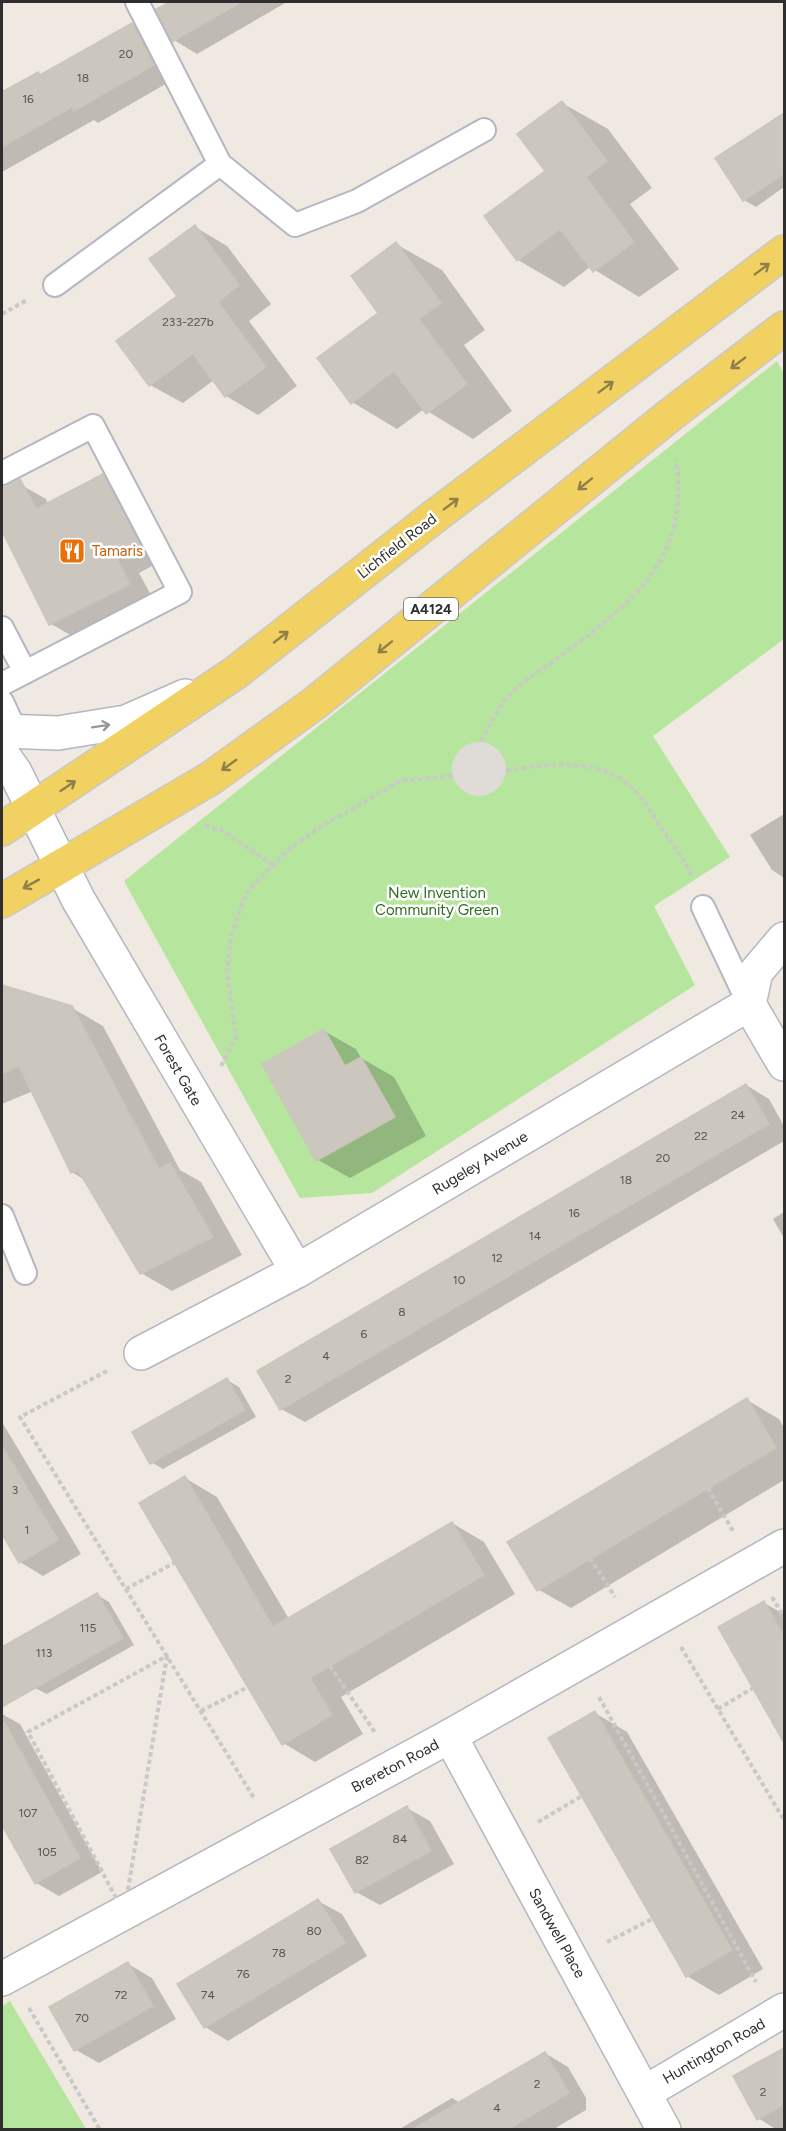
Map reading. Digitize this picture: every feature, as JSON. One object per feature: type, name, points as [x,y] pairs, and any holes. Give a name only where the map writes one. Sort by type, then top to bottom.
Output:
[{"type":"main road","name":"Lichfield Road","points":[[2,829],[235,673],[441,512],[784,252]]},
{"type":"main road","name":"A4124","points":[[2,900],[211,778],[315,703],[670,415],[784,328]]},
{"type":"street","points":[[5,729],[58,733],[126,722],[235,673]]},
{"type":"street","name":"Forest Gate","points":[[5,729],[15,772],[62,867],[297,1271]]},
{"type":"street","points":[[784,939],[756,972],[748,1004],[784,1064]]},
{"type":"street","name":"Rugeley Avenue","points":[[141,1353],[297,1271],[748,1004]]},
{"type":"street","name":"Brereton Road","points":[[5,1977],[450,1736],[784,1546]]},
{"type":"street","name":"Sandwell Place","points":[[450,1736],[571,1959],[649,2117]]},
{"type":"street","name":"Huntington Road","points":[[649,2117],[780,2013]]},
{"type":"lane","points":[[137,2],[220,164],[295,225],[357,201],[484,130]]},
{"type":"lane","points":[[55,285],[220,164]]},
{"type":"lane","points":[[2,473],[93,426],[180,592],[2,684]]},
{"type":"lane","points":[[2,628],[25,672]]},
{"type":"lane","points":[[703,907],[748,1004]]},
{"type":"lane","points":[[2,1216],[25,1273]]},
{"type":"path","points":[[481,741],[509,694],[616,612],[653,575],[674,534],[680,491],[670,415]]},
{"type":"path","points":[[507,771],[554,764],[590,767],[621,778],[639,794],[683,858],[703,907]]},
{"type":"path","points":[[200,1107],[236,1038],[227,972],[231,936],[246,893],[290,848],[318,829],[400,782],[453,776]]},
{"type":"path","points":[[201,825],[222,830],[274,866]]},
{"type":"path","points":[[141,1353],[20,1417],[274,1832]]},
{"type":"path","points":[[590,1558],[649,1623],[718,1709],[784,1820]]},
{"type":"path","points":[[126,1589],[174,1563]]},
{"type":"path","points":[[124,1913],[167,1656]]},
{"type":"path","points":[[124,1913],[28,1732],[167,1656]]},
{"type":"path","points":[[580,1662],[780,2013]]},
{"type":"path","points":[[330,1666],[397,1764]]},
{"type":"path","points":[[201,1711],[248,1687]]},
{"type":"path","points":[[718,1709],[753,1688]]},
{"type":"path","points":[[507,1841],[582,1796]]},
{"type":"path","points":[[571,1959],[652,1919]]},
{"type":"path","points":[[5,1977],[100,2130]]},
{"type":"green space","name":"New Invention Community Green","points":[[777,361],[784,374],[784,639],[653,736],[730,857],[654,906],[695,985],[372,1193],[300,1198],[124,881]]},
{"type":"green space","points":[[10,2001],[86,2129],[2,2129],[2,2006]]},
{"type":"shaded area","points":[[474,742],[484,742],[494,746],[502,754],[506,769],[502,784],[494,792],[484,796],[474,796],[464,792],[456,784],[452,774],[452,764],[456,754],[464,746]]},
{"type":"building","points":[[170,2],[241,2],[172,42],[156,9]]},
{"type":"building","points":[[132,23],[154,65],[74,111],[72,107],[2,147],[2,92],[38,72],[40,75]]},
{"type":"building","points":[[562,101],[607,161],[586,177],[634,242],[593,272],[560,229],[517,261],[484,216],[545,171],[517,134]]},
{"type":"building","points":[[784,113],[784,174],[743,201],[715,158]]},
{"type":"building","points":[[195,225],[239,285],[218,302],[266,367],[225,397],[193,354],[149,386],[116,341],[177,296],[149,259]]},
{"type":"building","points":[[396,242],[441,303],[419,319],[467,384],[426,414],[394,371],[351,404],[317,358],[378,313],[351,276]]},
{"type":"building","name":"Tamaris","points":[[103,474],[141,547],[117,559],[130,584],[49,625],[2,531],[2,486],[20,479],[36,509]]},
{"type":"building","points":[[2,985],[72,1006],[159,1169],[170,1163],[213,1237],[140,1274],[78,1170],[71,1173],[19,1066],[2,1074]]},
{"type":"building","points":[[324,1029],[345,1066],[361,1057],[395,1117],[316,1161],[262,1064]]},
{"type":"building","points":[[746,1084],[769,1124],[280,1410],[257,1371]]},
{"type":"building","points":[[227,1378],[245,1410],[150,1464],[132,1432]]},
{"type":"building","points":[[747,1398],[776,1448],[537,1591],[507,1542]]},
{"type":"building","points":[[2,1446],[58,1540],[19,1563],[2,1534]]},
{"type":"building","points":[[185,1476],[273,1627],[452,1522],[484,1575],[310,1678],[332,1715],[282,1745],[139,1503]]},
{"type":"building","points":[[97,1593],[123,1638],[2,1707],[2,1647]]},
{"type":"building","points":[[764,1601],[784,1636],[784,1743],[718,1627]]},
{"type":"building","points":[[595,1711],[732,1950],[686,1977],[548,1738]]},
{"type":"building","points":[[2,1718],[80,1858],[35,1884],[2,1825]]},
{"type":"building","points":[[407,1806],[431,1851],[355,1893],[330,1849]]},
{"type":"building","points":[[318,1899],[345,1943],[204,2028],[177,1984]]},
{"type":"building","points":[[128,1962],[153,2006],[74,2051],[49,2007]]},
{"type":"building","points":[[784,2048],[784,2104],[757,2120],[733,2076]]},
{"type":"building","points":[[545,2052],[569,2093],[507,2130],[411,2130]]},
{"type":"place","name":"Tamaris","points":[[72,551]]}]
